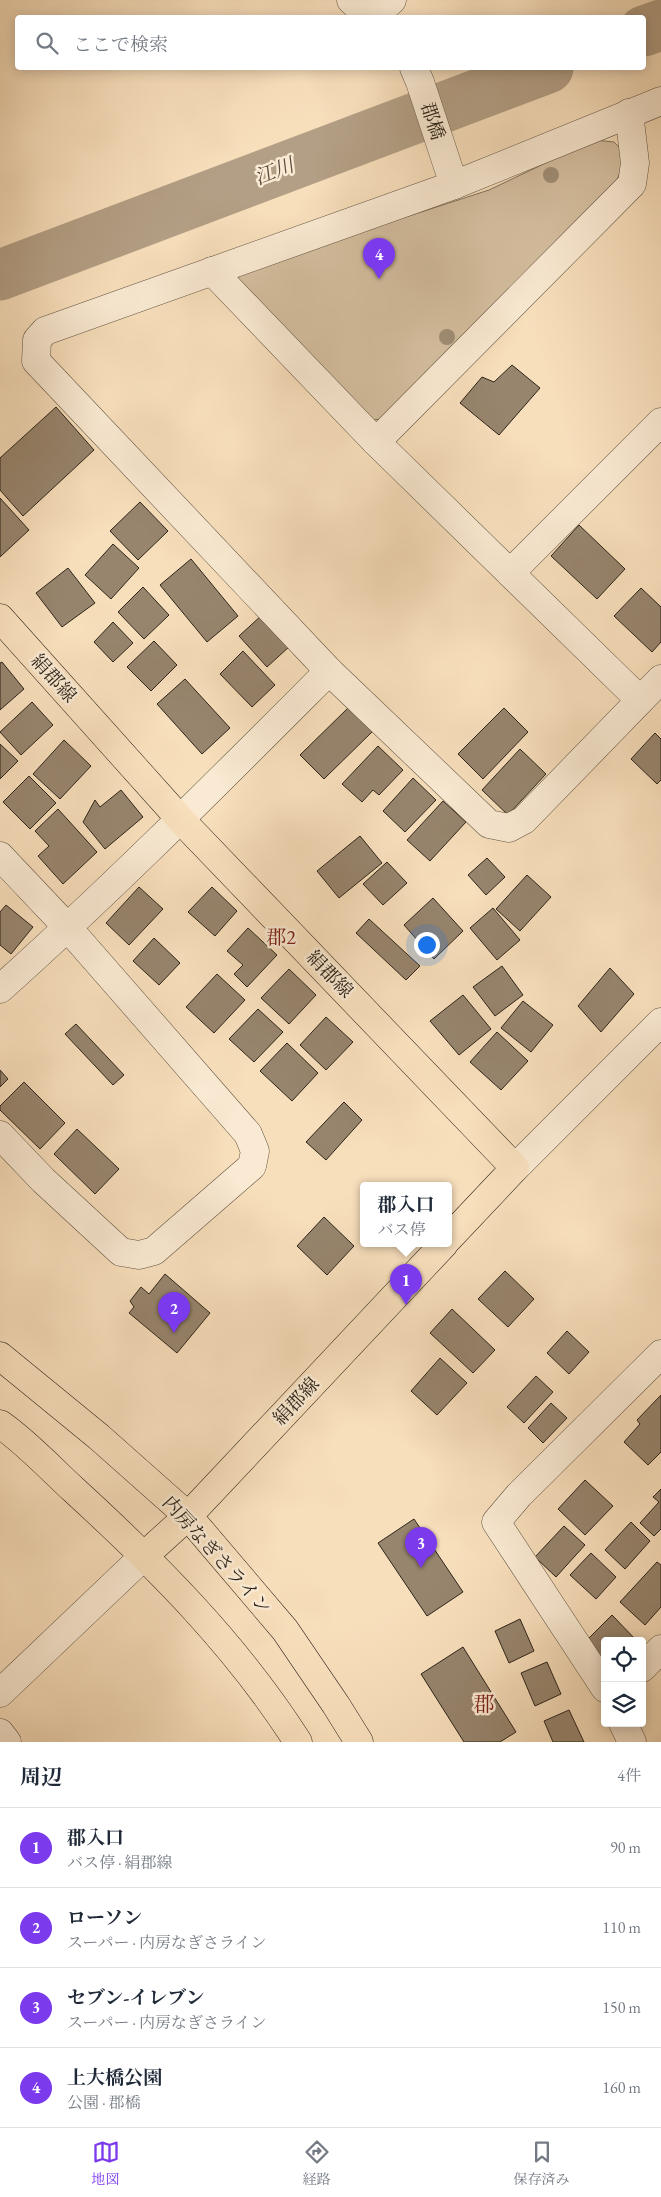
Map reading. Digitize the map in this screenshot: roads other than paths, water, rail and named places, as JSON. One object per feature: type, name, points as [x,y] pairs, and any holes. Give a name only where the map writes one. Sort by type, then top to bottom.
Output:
[{"type":"main road","name":"絹郡線","points":[[0,618],[181,820],[515,1168]]},
{"type":"main road","points":[[452,1235],[515,1168]]},
{"type":"main road","name":"絹郡線","points":[[145,1555],[188,1516],[441,1247]]},
{"type":"main road","name":"内房なぎさライン","points":[[0,1356],[99,1437],[188,1516],[285,1630],[336,1704],[359,1742]]},
{"type":"main road","points":[[0,1424],[145,1555],[205,1619],[275,1706],[298,1742]]},
{"type":"street","points":[[351,0],[368,15]]},
{"type":"street","points":[[374,15],[392,0]]},
{"type":"street","name":"郡橋","points":[[417,75],[450,172]]},
{"type":"street","points":[[661,101],[450,172],[212,271],[45,331],[36,340],[36,361],[328,671],[489,824],[509,828],[524,820],[661,679]]},
{"type":"street","points":[[376,442],[632,184],[635,163],[630,113]]},
{"type":"street","points":[[212,271],[376,442],[640,700]]},
{"type":"street","points":[[510,573],[661,422]]},
{"type":"street","points":[[0,989],[68,928],[181,820],[328,671]]},
{"type":"street","points":[[0,856],[68,928],[248,1134],[255,1150],[252,1166],[154,1251],[139,1254],[121,1252],[43,1180],[0,1135]]},
{"type":"street","points":[[515,1168],[661,1022]]},
{"type":"street","points":[[601,1682],[496,1522],[519,1495],[661,1354]]},
{"type":"street","points":[[0,1693],[145,1555]]},
{"type":"street","points":[[646,1664],[661,1649]]},
{"type":"street","points":[[625,1727],[632,1742]]},
{"type":"street","points":[[0,1733],[7,1742]]},
{"type":"waterway","name":"江川","points":[[646,30],[661,25]]},
{"type":"waterway","name":"江川","points":[[0,275],[543,70]]},
{"type":"place","name":"上大橋公園","points":[[379,279]]},
{"type":"place","name":"郡入口","points":[[406,1305]]},
{"type":"place","name":"ローソン","points":[[174,1333]]},
{"type":"place","name":"セブン-イレブン","points":[[421,1568]]},
{"type":"district","name":"郡2","points":[[281,937]]},
{"type":"district","name":"郡","points":[[484,1703]]}]
